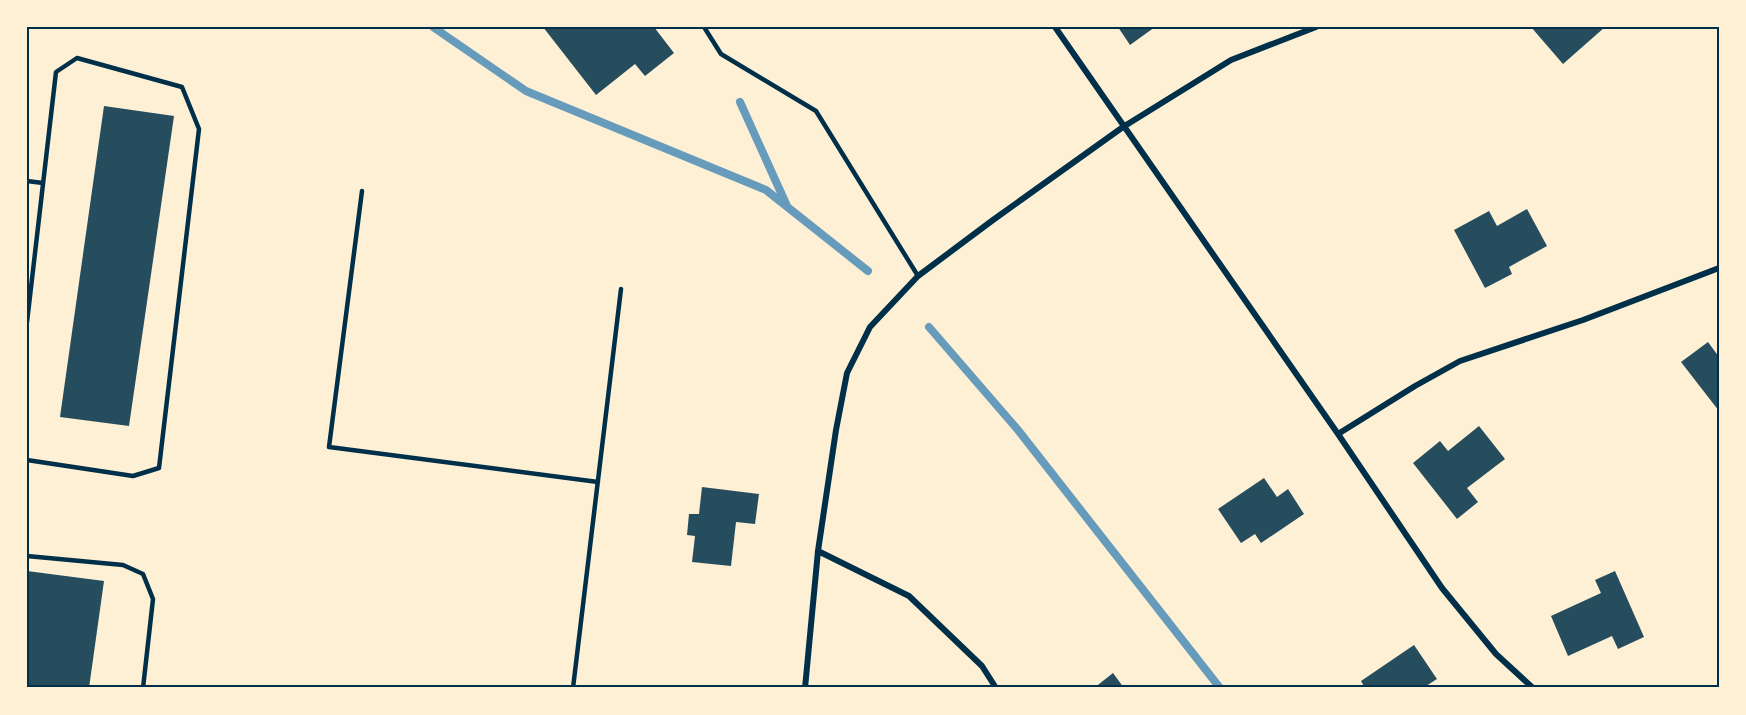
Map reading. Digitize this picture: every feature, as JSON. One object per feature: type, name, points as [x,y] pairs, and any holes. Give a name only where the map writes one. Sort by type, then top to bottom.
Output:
[{"type":"street","points":[[1055,27],[1338,434],[1442,588],[1496,654],[1533,688]]},
{"type":"street","points":[[805,688],[819,551],[846,373],[870,327],[918,276],[1123,127],[1232,60],[1316,27]]},
{"type":"street","points":[[1338,434],[1460,361],[1583,320],[1719,268]]},
{"type":"street","points":[[819,551],[909,596],[982,666],[996,688]]},
{"type":"lane","points":[[704,27],[721,54],[816,111],[918,276]]},
{"type":"lane","points":[[27,322],[56,72],[77,58],[182,87],[200,129],[159,468],[133,476],[27,460]]},
{"type":"lane","points":[[27,181],[43,183]]},
{"type":"lane","points":[[362,191],[329,447],[598,482]]},
{"type":"lane","points":[[573,688],[621,289]]},
{"type":"lane","points":[[27,556],[123,565],[143,574],[153,599],[143,688]]},
{"type":"building","points":[[543,27],[654,27],[674,53],[645,76],[635,64],[596,95]]},
{"type":"building","points":[[1118,27],[1155,27],[1130,45]]},
{"type":"building","points":[[1531,27],[1605,27],[1563,64]]},
{"type":"building","points":[[104,106],[174,116],[129,426],[60,417]]},
{"type":"building","points":[[1527,209],[1547,246],[1509,267],[1512,274],[1485,288],[1454,230],[1489,211],[1497,226]]},
{"type":"building","points":[[1708,342],[1719,357],[1719,411],[1681,362]]},
{"type":"building","points":[[1479,426],[1505,459],[1467,488],[1478,502],[1457,519],[1413,463],[1440,441],[1448,451]]},
{"type":"building","points":[[1264,478],[1277,497],[1288,489],[1304,514],[1261,543],[1255,534],[1241,543],[1218,509]]},
{"type":"building","points":[[702,487],[759,494],[755,524],[736,522],[731,566],[692,562],[695,536],[687,535],[689,514],[699,514]]},
{"type":"building","points":[[27,571],[104,581],[89,688],[27,688]]},
{"type":"building","points":[[1615,571],[1644,637],[1618,649],[1612,636],[1568,656],[1551,616],[1601,593],[1595,580]]},
{"type":"building","points":[[1414,645],[1437,679],[1423,688],[1365,688],[1361,681]]},
{"type":"building","points":[[1113,673],[1124,688],[1094,688]]},
{"type":"waterway","points":[[433,27],[526,91],[766,190],[868,271]]},
{"type":"waterway","points":[[740,102],[787,206]]},
{"type":"waterway","points":[[929,327],[1018,430],[1220,688]]}]
